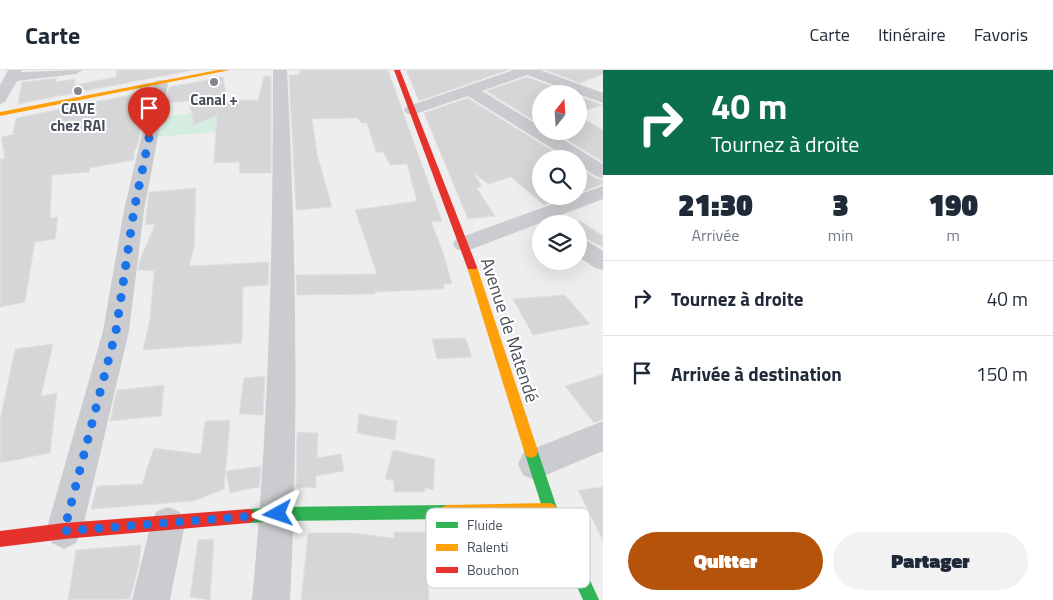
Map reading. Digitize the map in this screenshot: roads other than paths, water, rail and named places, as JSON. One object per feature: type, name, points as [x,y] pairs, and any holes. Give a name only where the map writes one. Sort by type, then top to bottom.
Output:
[{"type":"street","points":[[0,99],[13,74],[76,70]]},
{"type":"street","points":[[0,114],[159,77],[228,70]]},
{"type":"street","points":[[270,600],[278,514],[285,224],[280,70]]},
{"type":"street","name":"Avenue de Matendé","points":[[397,70],[464,244],[549,508]]},
{"type":"street","points":[[412,110],[528,70],[603,98]]},
{"type":"street","points":[[64,531],[116,331],[134,210],[159,77]]},
{"type":"street","points":[[471,91],[603,172]]},
{"type":"street","points":[[550,215],[603,192]]},
{"type":"street","points":[[464,244],[532,222]]},
{"type":"street","points":[[587,251],[603,262]]},
{"type":"street","points":[[534,464],[603,436]]},
{"type":"street","points":[[0,539],[64,531],[278,514],[426,512]]},
{"type":"street","points":[[151,600],[168,524]]},
{"type":"street","name":"Avenue de Matendé","points":[[586,588],[591,600]]},
{"type":"place","name":"Canal +","points":[[214,82]]},
{"type":"place","name":"CAVE chez RAI","points":[[78,91]]}]
